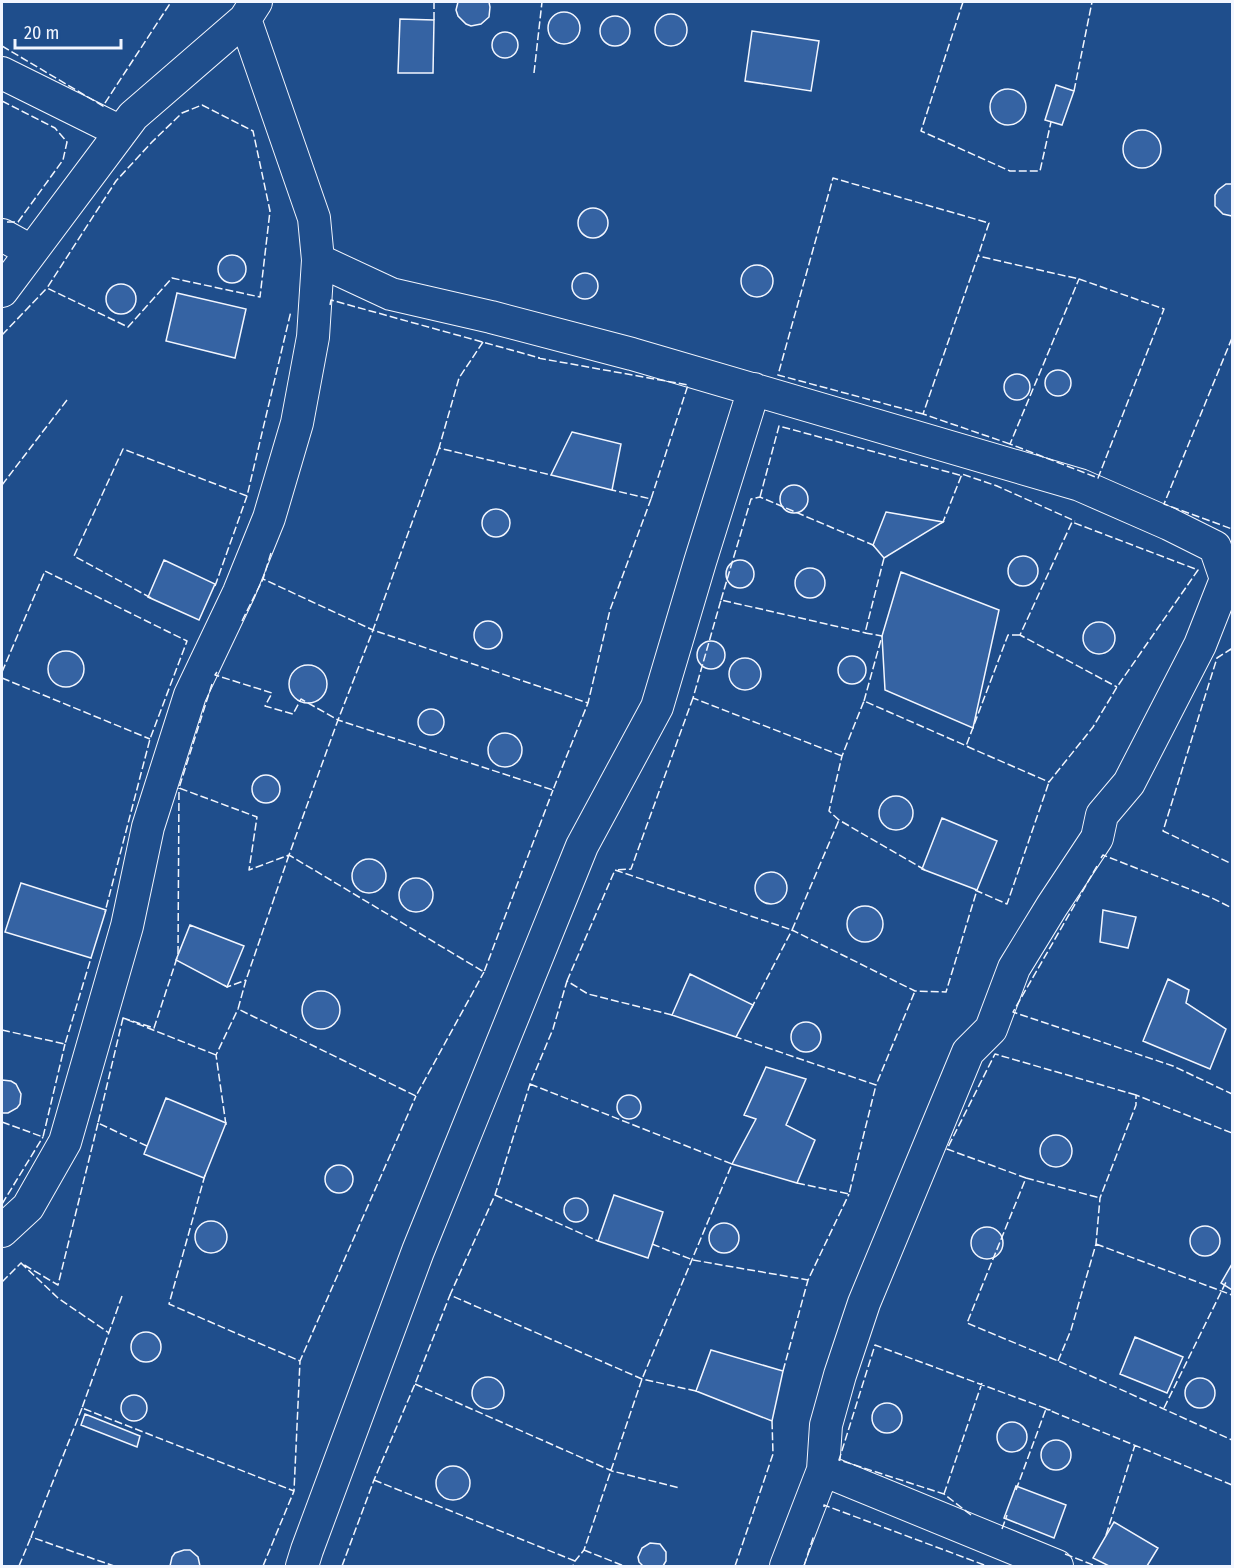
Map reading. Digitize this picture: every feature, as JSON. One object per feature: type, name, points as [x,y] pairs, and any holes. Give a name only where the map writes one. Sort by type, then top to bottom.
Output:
[{"type":"street","points":[[2,291],[133,116],[251,10],[314,218],[318,260],[313,337],[297,423],[269,518],[239,592],[190,694],[148,827],[127,926],[65,1142],[28,1207],[2,1231]]},
{"type":"street","points":[[2,73],[121,132]]},
{"type":"street","points":[[2,235],[31,251]]},
{"type":"street","points":[[318,260],[391,294],[599,345],[754,388],[1080,485],[1215,547],[1229,582],[1200,645],[1129,783],[1102,815],[1096,838],[1014,968],[991,1029],[968,1052],[864,1303],[826,1425],[823,1470],[786,1566]]},
{"type":"street","points":[[302,1566],[418,1251],[582,846],[657,707],[754,388]]},
{"type":"street","points":[[823,1470],[1057,1566]]},
{"type":"building","points":[[458,2],[489,2],[489,17],[481,24],[471,26],[466,24],[458,16],[456,10]]},
{"type":"building","points":[[564,12],[575,17],[580,28],[575,39],[564,44],[553,39],[548,28],[553,17]]},
{"type":"building","points":[[671,14],[683,18],[687,30],[683,42],[671,46],[659,42],[655,30],[659,18]]},
{"type":"building","points":[[615,16],[626,20],[630,31],[626,42],[615,46],[604,42],[600,31],[604,20]]},
{"type":"building","points":[[400,19],[434,20],[433,73],[398,73]]},
{"type":"building","points":[[752,31],[819,41],[811,91],[745,81]]},
{"type":"building","points":[[505,32],[514,36],[518,45],[514,54],[505,58],[496,54],[492,45],[496,36]]},
{"type":"building","points":[[1056,85],[1074,91],[1062,125],[1045,120]]},
{"type":"building","points":[[1008,89],[1021,94],[1026,107],[1021,120],[1008,125],[995,120],[990,107],[995,94]]},
{"type":"building","points":[[1142,130],[1155,136],[1161,149],[1155,162],[1142,168],[1129,162],[1123,149],[1129,136]]},
{"type":"building","points":[[1226,184],[1232,184],[1232,216],[1223,214],[1215,206],[1215,195]]},
{"type":"building","points":[[593,208],[604,212],[608,223],[604,234],[593,238],[582,234],[578,223],[582,212]]},
{"type":"building","points":[[232,255],[242,259],[246,269],[242,279],[232,283],[222,279],[218,269],[222,259]]},
{"type":"building","points":[[757,265],[768,270],[773,281],[768,292],[757,297],[746,292],[741,281],[746,270]]},
{"type":"building","points":[[585,273],[594,277],[598,286],[594,295],[585,299],[576,295],[572,286],[576,277]]},
{"type":"building","points":[[121,284],[131,289],[136,299],[131,309],[121,314],[111,309],[106,299],[111,289]]},
{"type":"building","points":[[177,293],[246,309],[235,358],[166,341]]},
{"type":"building","points":[[1058,370],[1067,374],[1071,383],[1067,392],[1058,396],[1049,392],[1045,383],[1049,374]]},
{"type":"building","points":[[1017,374],[1026,378],[1030,387],[1026,396],[1017,400],[1008,396],[1004,387],[1008,378]]},
{"type":"building","points":[[572,432],[621,444],[612,490],[551,475]]},
{"type":"building","points":[[794,485],[804,489],[808,499],[804,509],[794,513],[784,509],[780,499],[784,489]]},
{"type":"building","points":[[496,509],[506,513],[510,523],[506,533],[496,537],[486,533],[482,523],[486,513]]},
{"type":"building","points":[[886,512],[943,522],[884,558],[873,545]]},
{"type":"building","points":[[1023,556],[1034,560],[1038,571],[1034,582],[1023,586],[1012,582],[1008,571],[1012,560]]},
{"type":"building","points":[[164,560],[215,584],[199,620],[148,597]]},
{"type":"building","points":[[740,560],[750,564],[754,574],[750,584],[740,588],[730,584],[726,574],[730,564]]},
{"type":"building","points":[[810,568],[821,572],[825,583],[821,594],[810,598],[799,594],[795,583],[799,572]]},
{"type":"building","points":[[901,572],[999,610],[973,728],[885,690],[882,636]]},
{"type":"building","points":[[488,621],[498,625],[502,635],[498,645],[488,649],[478,645],[474,635],[478,625]]},
{"type":"building","points":[[1099,622],[1110,627],[1115,638],[1110,649],[1099,654],[1088,649],[1083,638],[1088,627]]},
{"type":"building","points":[[711,641],[721,645],[725,655],[721,665],[711,669],[701,665],[697,655],[701,645]]},
{"type":"building","points":[[66,651],[79,656],[84,669],[79,682],[66,687],[53,682],[48,669],[53,656]]},
{"type":"building","points":[[852,656],[862,660],[866,670],[862,680],[852,684],[842,680],[838,670],[842,660]]},
{"type":"building","points":[[745,658],[756,663],[761,674],[756,685],[745,690],[734,685],[729,674],[734,663]]},
{"type":"building","points":[[308,665],[321,671],[327,684],[321,697],[308,703],[295,697],[289,684],[295,671]]},
{"type":"building","points":[[431,709],[440,713],[444,722],[440,731],[431,735],[422,731],[418,722],[422,713]]},
{"type":"building","points":[[505,733],[517,738],[522,750],[517,762],[505,767],[493,762],[488,750],[493,738]]},
{"type":"building","points":[[266,775],[276,779],[280,789],[276,799],[266,803],[256,799],[252,789],[256,779]]},
{"type":"building","points":[[896,796],[908,801],[913,813],[908,825],[896,830],[884,825],[879,813],[884,801]]},
{"type":"building","points":[[942,818],[997,841],[977,890],[922,869]]},
{"type":"building","points":[[369,859],[381,864],[386,876],[381,888],[369,893],[357,888],[352,876],[357,864]]},
{"type":"building","points":[[771,872],[782,877],[787,888],[782,899],[771,904],[760,899],[755,888],[760,877]]},
{"type":"building","points":[[416,878],[428,883],[433,895],[428,907],[416,912],[404,907],[399,895],[404,883]]},
{"type":"building","points":[[21,883],[106,910],[91,958],[5,932]]},
{"type":"building","points":[[865,906],[878,911],[883,924],[878,937],[865,942],[852,937],[847,924],[852,911]]},
{"type":"building","points":[[1103,910],[1136,917],[1128,948],[1100,942]]},
{"type":"building","points":[[190,925],[244,946],[227,987],[176,960]]},
{"type":"building","points":[[690,974],[753,1005],[736,1037],[672,1015]]},
{"type":"building","points":[[1168,979],[1189,990],[1186,1003],[1226,1029],[1210,1069],[1143,1041]]},
{"type":"building","points":[[321,991],[334,997],[340,1010],[334,1023],[321,1029],[308,1023],[302,1010],[308,997]]},
{"type":"building","points":[[806,1022],[817,1026],[821,1037],[817,1048],[806,1052],[795,1048],[791,1037],[795,1026]]},
{"type":"building","points":[[766,1067],[806,1079],[786,1125],[815,1140],[797,1183],[732,1164],[756,1119],[744,1115]]},
{"type":"building","points":[[2,1080],[16,1084],[21,1094],[20,1104],[8,1113],[2,1113]]},
{"type":"building","points":[[629,1095],[637,1099],[641,1107],[637,1115],[629,1119],[621,1115],[617,1107],[621,1099]]},
{"type":"building","points":[[166,1098],[226,1123],[204,1178],[144,1154]]},
{"type":"building","points":[[1056,1135],[1067,1140],[1072,1151],[1067,1162],[1056,1167],[1045,1162],[1040,1151],[1045,1140]]},
{"type":"building","points":[[339,1165],[349,1169],[353,1179],[349,1189],[339,1193],[329,1189],[325,1179],[329,1169]]},
{"type":"building","points":[[614,1195],[663,1212],[648,1258],[598,1241]]},
{"type":"building","points":[[576,1198],[581,1199],[587,1205],[587,1215],[581,1221],[576,1222],[571,1221],[565,1215],[564,1210],[565,1205],[571,1199]]},
{"type":"building","points":[[211,1221],[222,1226],[227,1237],[222,1248],[211,1253],[200,1248],[195,1237],[200,1226]]},
{"type":"building","points":[[724,1223],[735,1227],[739,1238],[735,1249],[724,1253],[713,1249],[709,1238],[713,1227]]},
{"type":"building","points":[[1205,1226],[1216,1230],[1220,1241],[1216,1252],[1205,1256],[1194,1252],[1190,1241],[1194,1230]]},
{"type":"building","points":[[987,1227],[999,1231],[1003,1243],[999,1255],[987,1259],[975,1255],[971,1243],[975,1231]]},
{"type":"building","points":[[1232,1264],[1232,1290],[1221,1283]]},
{"type":"building","points":[[146,1332],[156,1337],[161,1347],[156,1357],[146,1362],[136,1357],[131,1347],[136,1337]]},
{"type":"building","points":[[1135,1337],[1183,1357],[1167,1393],[1120,1374]]},
{"type":"building","points":[[711,1350],[783,1371],[772,1421],[696,1391]]},
{"type":"building","points":[[488,1377],[499,1382],[504,1393],[499,1404],[488,1409],[477,1404],[472,1393],[477,1382]]},
{"type":"building","points":[[1200,1378],[1211,1382],[1215,1393],[1211,1404],[1200,1408],[1189,1404],[1185,1393],[1189,1382]]},
{"type":"building","points":[[134,1395],[143,1399],[147,1408],[143,1417],[134,1421],[125,1417],[121,1408],[125,1399]]},
{"type":"building","points":[[887,1403],[898,1407],[902,1418],[898,1429],[887,1433],[876,1429],[872,1418],[876,1407]]},
{"type":"building","points":[[85,1414],[140,1436],[137,1447],[81,1425]]},
{"type":"building","points":[[1012,1422],[1023,1426],[1027,1437],[1023,1448],[1012,1452],[1001,1448],[997,1437],[1001,1426]]},
{"type":"building","points":[[1056,1440],[1067,1444],[1071,1455],[1067,1466],[1056,1470],[1045,1466],[1041,1455],[1045,1444]]},
{"type":"building","points":[[453,1466],[465,1471],[470,1483],[465,1495],[453,1500],[441,1495],[436,1483],[441,1471]]},
{"type":"building","points":[[1016,1486],[1066,1505],[1054,1538],[1004,1518]]},
{"type":"building","points":[[1114,1522],[1158,1548],[1147,1566],[1109,1566],[1093,1558]]},
{"type":"building","points":[[650,1543],[660,1544],[666,1552],[666,1561],[663,1566],[643,1566],[639,1562],[638,1557],[642,1548]]},
{"type":"building","points":[[190,1550],[198,1557],[200,1566],[170,1566],[175,1553]]},
{"type":"fence","points":[[2,46],[103,106],[171,2]]},
{"type":"fence","points":[[434,2],[434,20]]},
{"type":"fence","points":[[534,73],[542,2]]},
{"type":"fence","points":[[963,2],[921,131],[1010,171],[1040,171],[1051,122]]},
{"type":"fence","points":[[1074,91],[1092,2]]},
{"type":"fence","points":[[2,101],[55,128],[67,142],[63,160],[18,222],[7,222]]},
{"type":"fence","points":[[202,105],[253,131],[270,211],[260,297],[172,278],[128,327],[47,288],[116,181],[182,113],[202,105]]},
{"type":"fence","points":[[923,414],[778,375],[833,178],[989,223],[978,256]]},
{"type":"fence","points":[[1010,444],[923,414],[978,256],[1079,279]]},
{"type":"fence","points":[[1079,279],[1164,309],[1098,478],[1010,444],[1079,279]]},
{"type":"fence","points":[[2,335],[47,288]]},
{"type":"fence","points":[[330,305],[331,300],[540,358]]},
{"type":"fence","points":[[215,586],[247,496],[291,311]]},
{"type":"fence","points":[[1232,338],[1164,504],[1232,529]]},
{"type":"fence","points":[[483,342],[459,378],[439,448],[551,475]]},
{"type":"fence","points":[[538,358],[688,385],[651,499],[612,490]]},
{"type":"fence","points":[[2,485],[67,400]]},
{"type":"fence","points":[[760,497],[779,426],[963,476]]},
{"type":"fence","points":[[439,448],[373,630],[588,703],[610,610],[651,499]]},
{"type":"fence","points":[[151,598],[74,556],[123,449],[247,496]]},
{"type":"fence","points":[[941,523],[962,474],[997,486],[1075,521]]},
{"type":"fence","points":[[721,600],[751,499],[760,497],[875,547]]},
{"type":"fence","points":[[1020,635],[1008,635],[966,746],[1049,782],[1093,727],[1117,687],[1198,570],[1072,522],[1020,635],[1117,687]]},
{"type":"fence","points":[[271,553],[263,579],[373,630],[338,720],[553,790],[588,703]]},
{"type":"fence","points":[[864,701],[882,636],[865,633],[884,558],[887,557]]},
{"type":"fence","points":[[2,672],[45,571],[187,641],[150,739],[105,912]]},
{"type":"fence","points":[[242,621],[263,579]]},
{"type":"fence","points":[[842,756],[693,698],[721,600],[866,633]]},
{"type":"fence","points":[[1232,650],[1217,658],[1163,831],[1232,864]]},
{"type":"fence","points":[[217,672],[215,675],[272,693],[265,706],[293,714],[301,699],[338,720],[289,855],[484,972],[553,790]]},
{"type":"fence","points":[[2,678],[150,739]]},
{"type":"fence","points":[[212,684],[179,788],[257,817],[249,870],[289,855]]},
{"type":"fence","points":[[693,698],[631,869],[615,870],[792,930],[839,820]]},
{"type":"fence","points":[[925,870],[839,820],[829,811],[842,756],[864,701],[969,747]]},
{"type":"fence","points":[[975,890],[1007,904],[1049,782]]},
{"type":"fence","points":[[178,954],[179,788]]},
{"type":"fence","points":[[289,855],[238,1009],[416,1096],[484,972]]},
{"type":"fence","points":[[1101,858],[1103,855],[1232,908]]},
{"type":"fence","points":[[1097,866],[1013,1012],[1173,1066],[1232,1094]]},
{"type":"fence","points":[[567,981],[615,870]]},
{"type":"fence","points":[[751,1009],[792,930],[915,991],[946,992],[977,890]]},
{"type":"fence","points":[[2,1030],[65,1044],[91,958]]},
{"type":"fence","points":[[177,958],[154,1028],[123,1018],[216,1055]]},
{"type":"fence","points":[[224,985],[227,987],[246,980]]},
{"type":"fence","points":[[672,1015],[588,994],[567,981],[553,1029],[530,1084],[495,1195],[450,1295],[642,1379],[696,1391]]},
{"type":"fence","points":[[737,1035],[736,1037],[876,1085],[915,991]]},
{"type":"fence","points":[[226,1125],[216,1055],[238,1009]]},
{"type":"fence","points":[[123,1018],[98,1123],[147,1146]]},
{"type":"fence","points":[[2,1122],[43,1137],[65,1044]]},
{"type":"fence","points":[[1136,1095],[995,1054],[947,1149],[1026,1178],[967,1323],[1058,1361],[1232,1440]]},
{"type":"fence","points":[[530,1084],[732,1164],[642,1379],[584,1550],[573,1566]]},
{"type":"fence","points":[[797,1183],[849,1194],[876,1085]]},
{"type":"fence","points":[[1058,1361],[1071,1330],[1096,1244],[1100,1198],[1136,1105],[1136,1095],[1232,1133]]},
{"type":"fence","points":[[205,1175],[169,1304],[300,1361],[416,1096]]},
{"type":"fence","points":[[98,1123],[58,1285],[21,1263],[58,1298],[109,1333]]},
{"type":"fence","points":[[2,1204],[43,1137]]},
{"type":"fence","points":[[1026,1178],[1100,1198]]},
{"type":"fence","points":[[783,1371],[808,1280],[849,1194]]},
{"type":"fence","points":[[495,1195],[598,1241]]},
{"type":"fence","points":[[652,1244],[693,1260],[808,1280]]},
{"type":"fence","points":[[1096,1244],[1232,1295]]},
{"type":"fence","points":[[2,1282],[21,1263]]},
{"type":"fence","points":[[1164,1408],[1226,1282]]},
{"type":"fence","points":[[342,1566],[374,1480],[450,1295]]},
{"type":"fence","points":[[122,1296],[82,1408],[294,1491],[300,1361]]},
{"type":"fence","points":[[971,1515],[944,1494],[839,1460],[875,1345],[1050,1410],[1046,1409],[1232,1485]]},
{"type":"fence","points":[[944,1494],[982,1383]]},
{"type":"fence","points":[[415,1384],[612,1471],[680,1488]]},
{"type":"fence","points":[[82,1408],[31,1537],[114,1566]]},
{"type":"fence","points":[[1016,1490],[1046,1409]]},
{"type":"fence","points":[[735,1566],[773,1454],[772,1421]]},
{"type":"fence","points":[[1106,1535],[1135,1445]]},
{"type":"fence","points":[[374,1480],[575,1561]]},
{"type":"fence","points":[[263,1566],[294,1491]]},
{"type":"fence","points":[[824,1507],[824,1505],[987,1566]]},
{"type":"fence","points":[[1002,1529],[1007,1515]]},
{"type":"fence","points":[[804,1566],[814,1535]]},
{"type":"fence","points":[[19,1566],[31,1537]]},
{"type":"fence","points":[[584,1550],[624,1566]]},
{"type":"fence","points":[[1065,1554],[1096,1566]]}]
